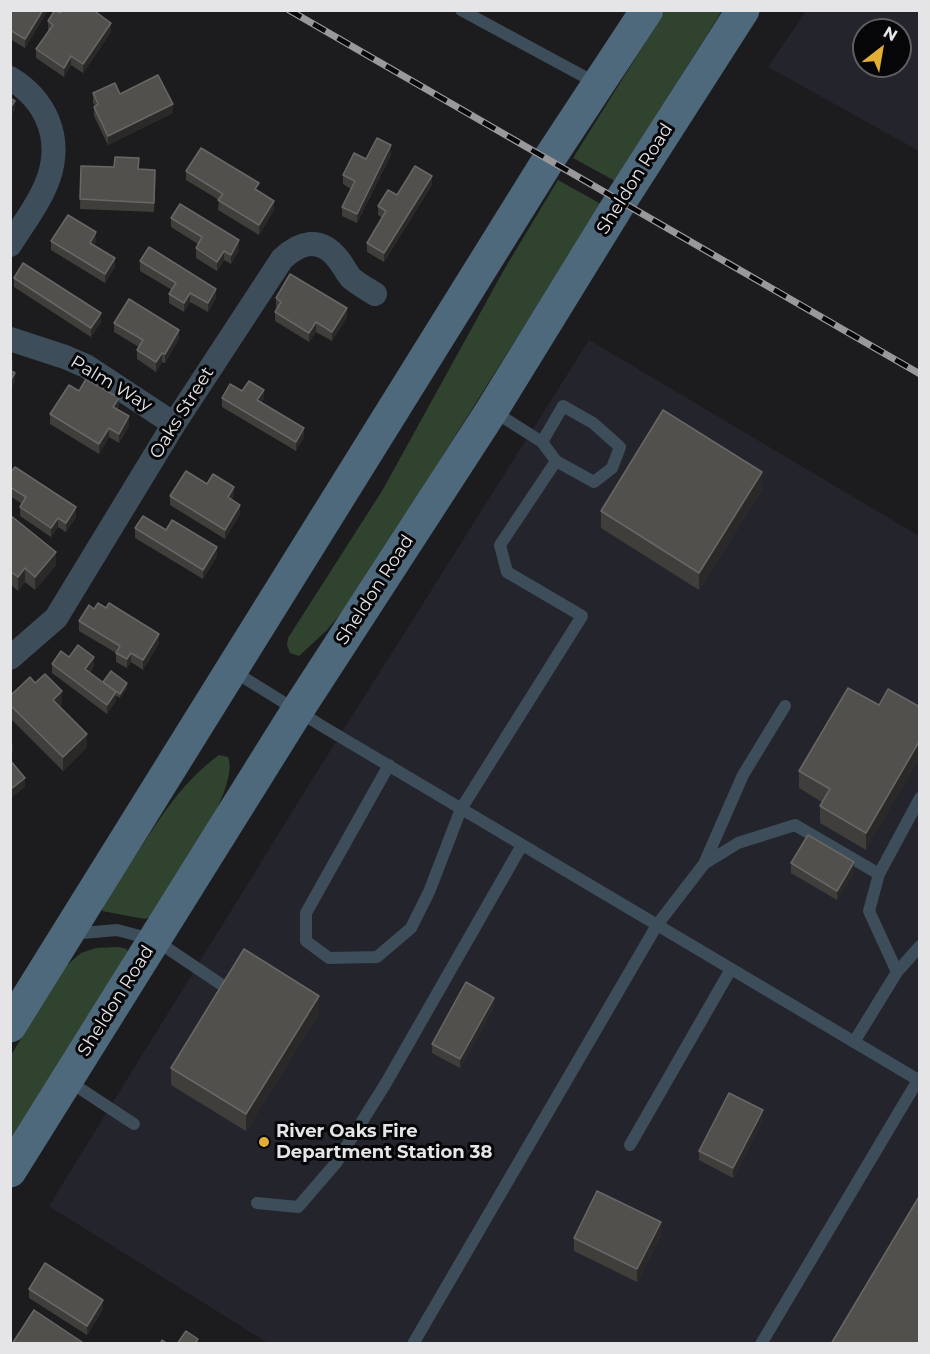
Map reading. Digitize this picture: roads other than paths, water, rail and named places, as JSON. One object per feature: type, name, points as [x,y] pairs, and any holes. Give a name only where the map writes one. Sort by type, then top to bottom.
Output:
[{"type":"main road","points":[[10,1026],[549,159],[647,10]]},
{"type":"main road","name":"Sheldon Road","points":[[10,1172],[297,711],[492,410],[620,201],[743,10]]},
{"type":"street","points":[[10,78],[40,104],[48,118],[54,146],[49,178],[43,192],[10,245]]},
{"type":"street","name":"Oaks Street","points":[[10,658],[56,618],[174,424],[282,259],[301,245],[313,244],[327,247],[352,278],[375,294]]},
{"type":"street","name":"Palm Way","points":[[10,339],[86,366],[174,424]]},
{"type":"lane","points":[[461,10],[599,85]]},
{"type":"lane","points":[[492,410],[542,442],[556,461],[594,482],[612,468],[620,447],[593,423],[563,406],[542,442]]},
{"type":"lane","points":[[389,765],[306,913],[306,941],[329,958],[377,957],[411,928],[429,892],[461,809],[582,616],[507,572],[500,545],[556,461]]},
{"type":"lane","points":[[231,670],[919,1081],[761,1344]]},
{"type":"lane","points":[[413,1344],[657,925],[704,864],[743,775],[785,706]]},
{"type":"lane","points":[[897,972],[869,911],[879,874],[920,798]]},
{"type":"lane","points":[[704,864],[738,843],[795,825],[879,874]]},
{"type":"lane","points":[[257,1203],[298,1207],[336,1163],[386,1083],[522,845]]},
{"type":"lane","points":[[67,935],[117,930],[155,940],[222,985]]},
{"type":"lane","points":[[854,1042],[897,972],[920,946]]},
{"type":"lane","points":[[630,1145],[731,969]]},
{"type":"lane","points":[[67,1080],[134,1124]]},
{"type":"railway","points":[[289,10],[920,374]]},
{"type":"place","name":"River Oaks Fire Department Station 38","points":[[264,1142]]}]
